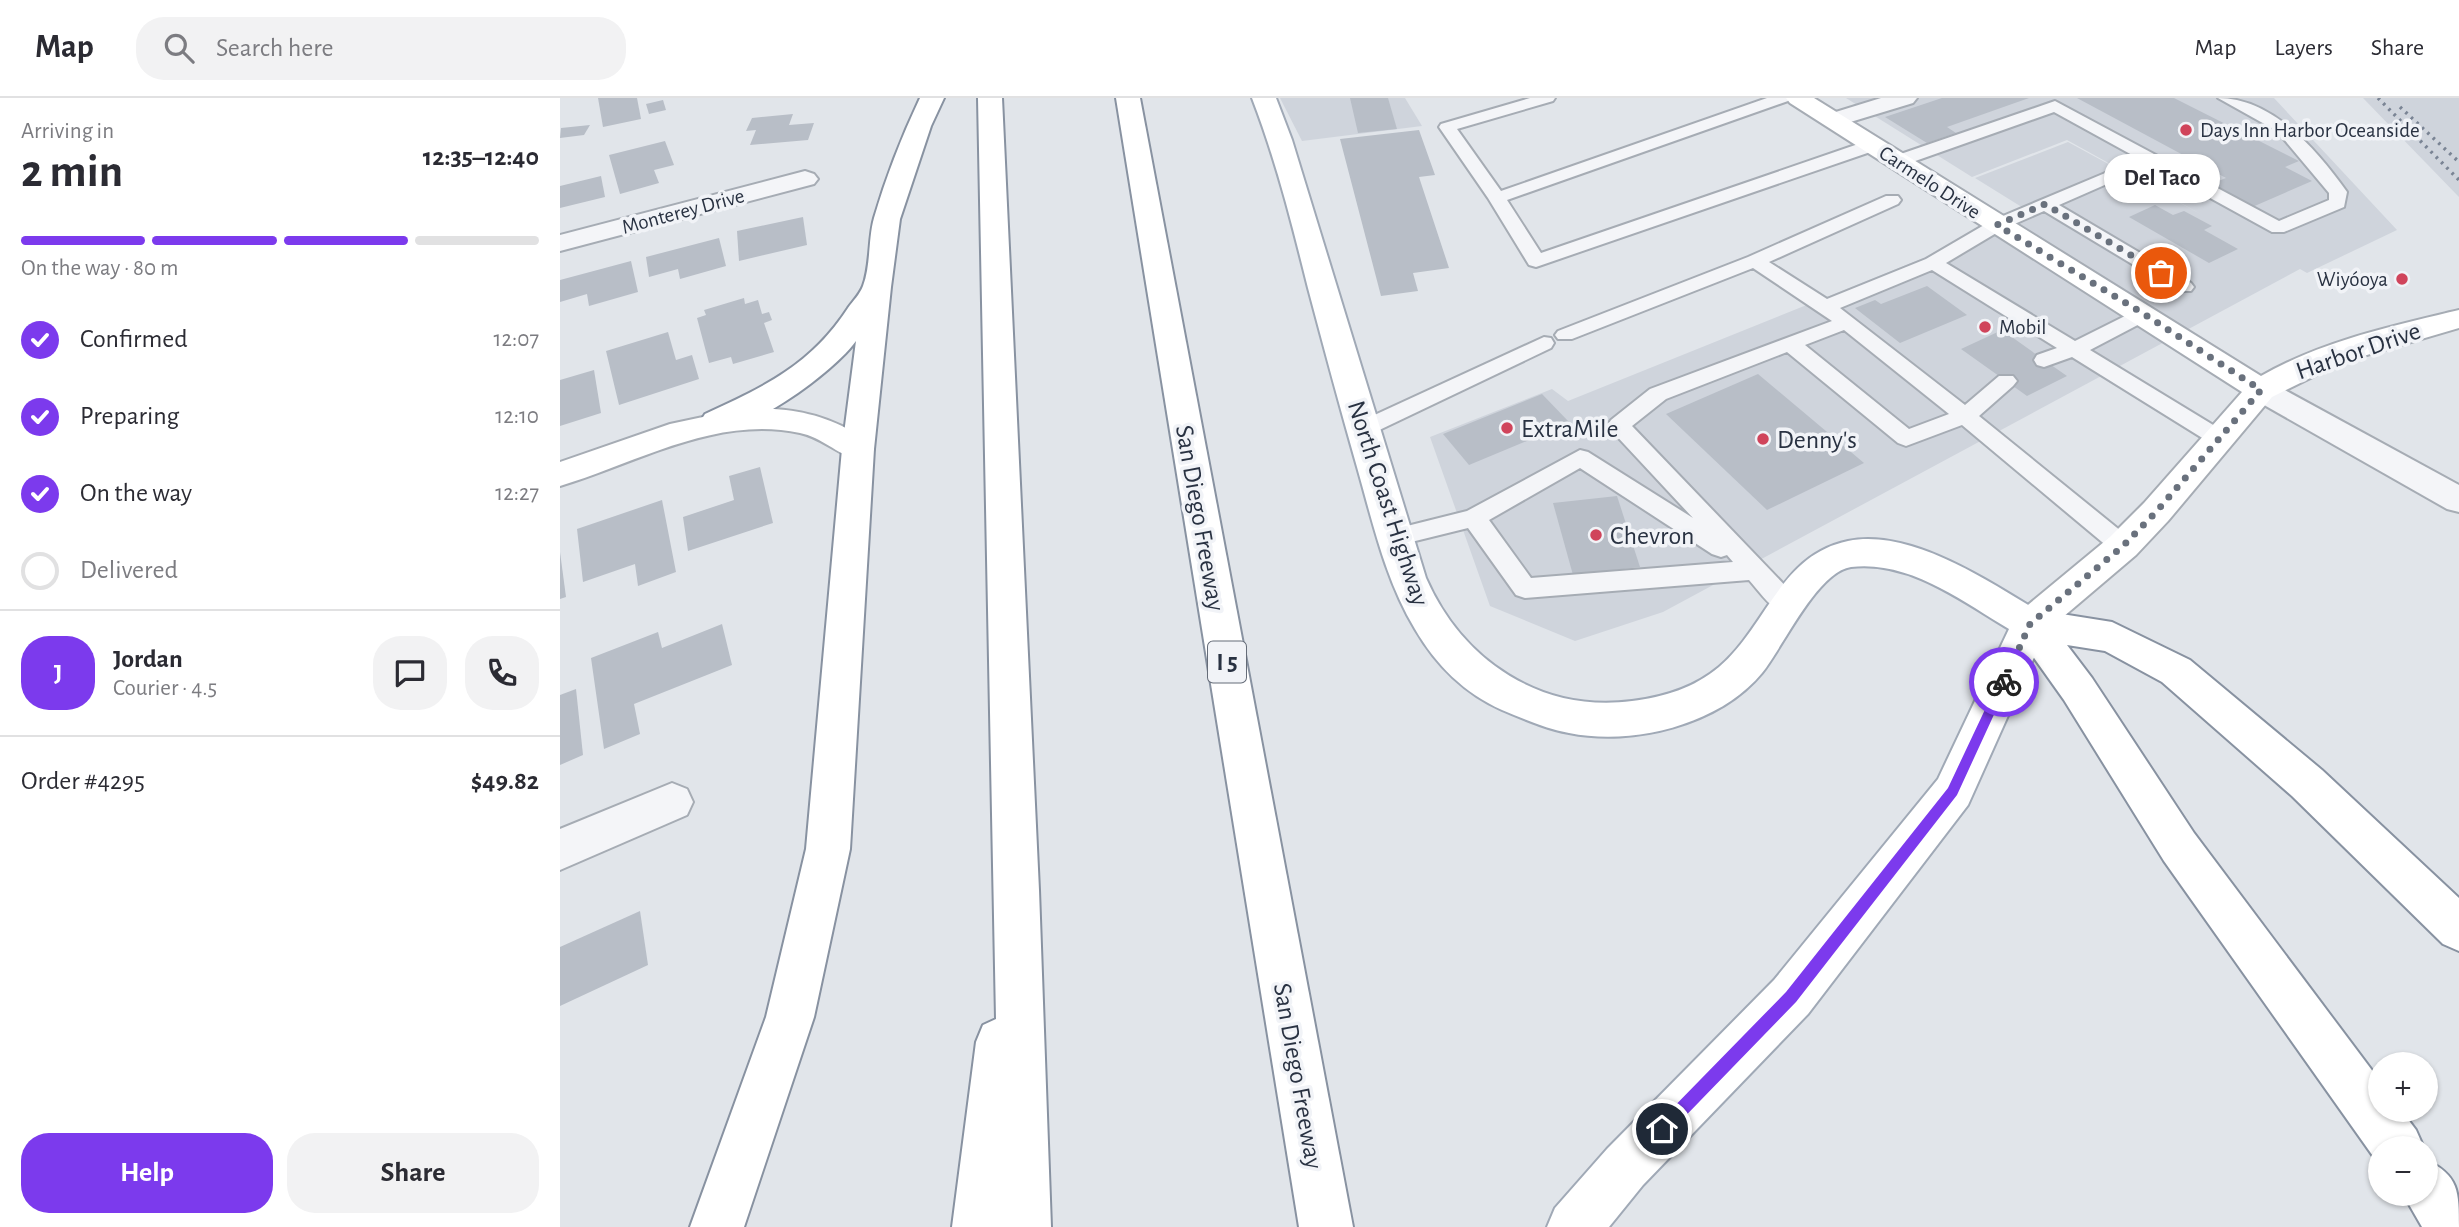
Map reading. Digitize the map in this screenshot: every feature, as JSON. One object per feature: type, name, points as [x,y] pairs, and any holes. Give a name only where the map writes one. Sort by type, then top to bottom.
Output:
[{"type":"main road","points":[[718,1227],[790,1017],[828,849],[858,449],[877,286],[887,219],[919,126],[932,98]]},
{"type":"main road","points":[[990,98],[1017,890],[1024,1227]]},
{"type":"main road","name":"San Diego Freeway","points":[[1128,98],[1326,1227]]},
{"type":"main road","name":"North Coast Highway","points":[[1264,98],[1280,136],[1395,537],[1421,608],[1463,665],[1496,690],[1536,707],[1576,718],[1620,720],[1671,711],[1713,691],[1747,664],[1806,581],[1823,565],[1846,554],[1877,554],[1907,559],[1952,579],[2030,624]]},
{"type":"main road","name":"Carmelo Drive","points":[[1798,98],[2261,390]]},
{"type":"main road","points":[[560,474],[716,422],[775,394],[803,377],[833,349],[877,286]]},
{"type":"main road","name":"Harbor Drive","points":[[1574,1227],[1625,1167],[1791,997],[1953,792],[2030,624],[2123,546],[2261,390],[2283,376],[2326,356],[2459,319]]},
{"type":"main road","points":[[716,422],[762,417],[807,423],[858,449]]},
{"type":"main road","points":[[2030,624],[2112,637],[2176,671],[2307,783],[2459,929]]},
{"type":"main road","points":[[2030,624],[2078,689],[2179,847],[2389,1136]]},
{"type":"main road","points":[[979,1227],[1017,890]]},
{"type":"main road","points":[[2438,1204],[2454,1227]]},
{"type":"street","points":[[1834,120],[1905,98]]},
{"type":"street","name":"Monterey Drive","points":[[560,243],[805,179]]},
{"type":"street","name":"Carmelo Drive","points":[[2261,390],[2459,500]]},
{"type":"street","points":[[560,850],[672,802]]},
{"type":"lane","points":[[1546,98],[1447,127],[1497,198],[1536,261],[1873,145]]},
{"type":"lane","points":[[1497,198],[1782,98]]},
{"type":"lane","points":[[1898,161],[2055,106],[2278,228],[2338,203],[2338,192],[2283,128],[2226,98]]},
{"type":"lane","points":[[1825,307],[1933,263],[1997,225],[2110,176]]},
{"type":"lane","points":[[1565,334],[1755,261],[1892,200]]},
{"type":"lane","points":[[2045,204],[2184,287]]},
{"type":"lane","points":[[1755,261],[1847,322],[2123,546]]},
{"type":"lane","points":[[1933,263],[2220,439]]},
{"type":"lane","points":[[2044,360],[2073,350],[2144,314]]},
{"type":"lane","points":[[1788,605],[1619,425],[1658,394],[1847,322]]},
{"type":"lane","points":[[1363,429],[1544,343]]},
{"type":"lane","points":[[1790,344],[1906,438],[1965,416],[2006,380]]},
{"type":"lane","points":[[1395,537],[1474,517],[1580,458],[1756,570]]},
{"type":"lane","points":[[1474,517],[1525,588],[1756,570]]},
{"type":"shaded area","points":[[1280,98],[1405,98],[1422,126],[1302,141]]},
{"type":"shaded area","points":[[1846,98],[2274,98],[2397,230],[2307,273],[2300,269],[1663,612],[1575,641],[1490,606],[1430,437],[1552,389],[1568,401],[2033,214],[1975,178],[2068,142],[2206,217],[2067,140],[1972,177]]},
{"type":"shaded area","points":[[2363,98],[2459,98],[2459,197]]},
{"type":"building","points":[[598,98],[637,98],[641,119],[603,127]]},
{"type":"building","points":[[1350,98],[1388,98],[1397,129],[1358,133]]},
{"type":"building","points":[[1942,98],[2029,98],[1947,127],[1956,133],[1927,143],[1885,117]]},
{"type":"building","name":"Days Inn Harbor Oceanside","points":[[2077,98],[2174,98],[2299,161],[2285,167],[2312,181],[2250,208],[2208,185],[2226,178]]},
{"type":"building","points":[[663,100],[666,110],[649,114],[646,104]]},
{"type":"building","points":[[793,114],[789,125],[814,123],[808,140],[750,145],[756,130],[746,131],[752,118]]},
{"type":"building","points":[[590,125],[584,135],[560,138],[561,128]]},
{"type":"building","points":[[1419,130],[1435,175],[1419,177],[1449,268],[1413,273],[1418,291],[1381,296],[1340,139]]},
{"type":"building","points":[[665,141],[674,165],[654,170],[659,183],[620,194],[609,155]]},
{"type":"building","points":[[601,176],[605,197],[560,208],[560,186]]},
{"type":"building","points":[[2155,205],[2173,215],[2184,211],[2212,226],[2204,230],[2238,249],[2209,263],[2129,217]]},
{"type":"building","points":[[803,217],[807,245],[739,261],[737,231]]},
{"type":"building","points":[[719,238],[726,266],[680,279],[678,269],[649,277],[646,257]]},
{"type":"building","points":[[631,261],[638,292],[589,306],[587,294],[560,302],[560,280]]},
{"type":"building","points":[[1927,286],[1967,315],[1900,343],[1855,308],[1875,300],[1881,304]]},
{"type":"building","points":[[744,298],[745,304],[758,300],[762,314],[769,312],[772,320],[764,323],[774,352],[733,364],[731,357],[709,363],[697,318],[706,315],[704,310]]},
{"type":"building","points":[[2002,330],[2067,376],[2027,396],[1961,349]]},
{"type":"building","points":[[668,332],[676,360],[692,355],[699,379],[619,405],[606,351]]},
{"type":"building","points":[[594,370],[601,413],[560,426],[560,380]]},
{"type":"building","name":"Denny's","points":[[1758,374],[1864,463],[1767,510],[1666,414]]},
{"type":"building","name":"ExtraMile","points":[[1542,394],[1570,423],[1469,465],[1443,434]]},
{"type":"building","points":[[760,467],[773,523],[688,551],[683,517],[734,500],[729,476]]},
{"type":"building","name":"Chevron","points":[[1617,496],[1640,567],[1573,575],[1553,503]]},
{"type":"building","points":[[662,500],[676,572],[638,586],[635,564],[583,582],[577,529]]},
{"type":"building","points":[[560,552],[566,597],[560,599]]},
{"type":"building","points":[[722,624],[732,665],[634,704],[640,734],[604,749],[591,658],[658,632],[662,648]]},
{"type":"building","points":[[576,689],[583,755],[560,765],[560,695]]},
{"type":"building","points":[[640,911],[648,965],[560,1006],[560,947]]},
{"type":"railway","points":[[2378,98],[2459,180]]},
{"type":"railway","points":[[2400,107],[2459,162]]},
{"type":"way so far","points":[[2004,682],[2030,624],[2123,546],[2156,512],[2261,390],[2144,314],[1997,225],[2045,204],[2161,273]]},
{"type":"place","name":"Days Inn Harbor Oceanside","points":[[2186,130]]},
{"type":"place","name":"Del Taco","points":[[2161,273]]},
{"type":"place","name":"Wiyóoya","points":[[2402,279]]},
{"type":"place","name":"Mobil","points":[[1985,327]]},
{"type":"place","name":"ExtraMile","points":[[1507,428]]},
{"type":"place","name":"Denny's","points":[[1763,439]]},
{"type":"place","name":"Chevron","points":[[1596,535]]},
{"type":"route","points":[[1662,1129],[1791,997],[1953,792],[2004,682]]}]
